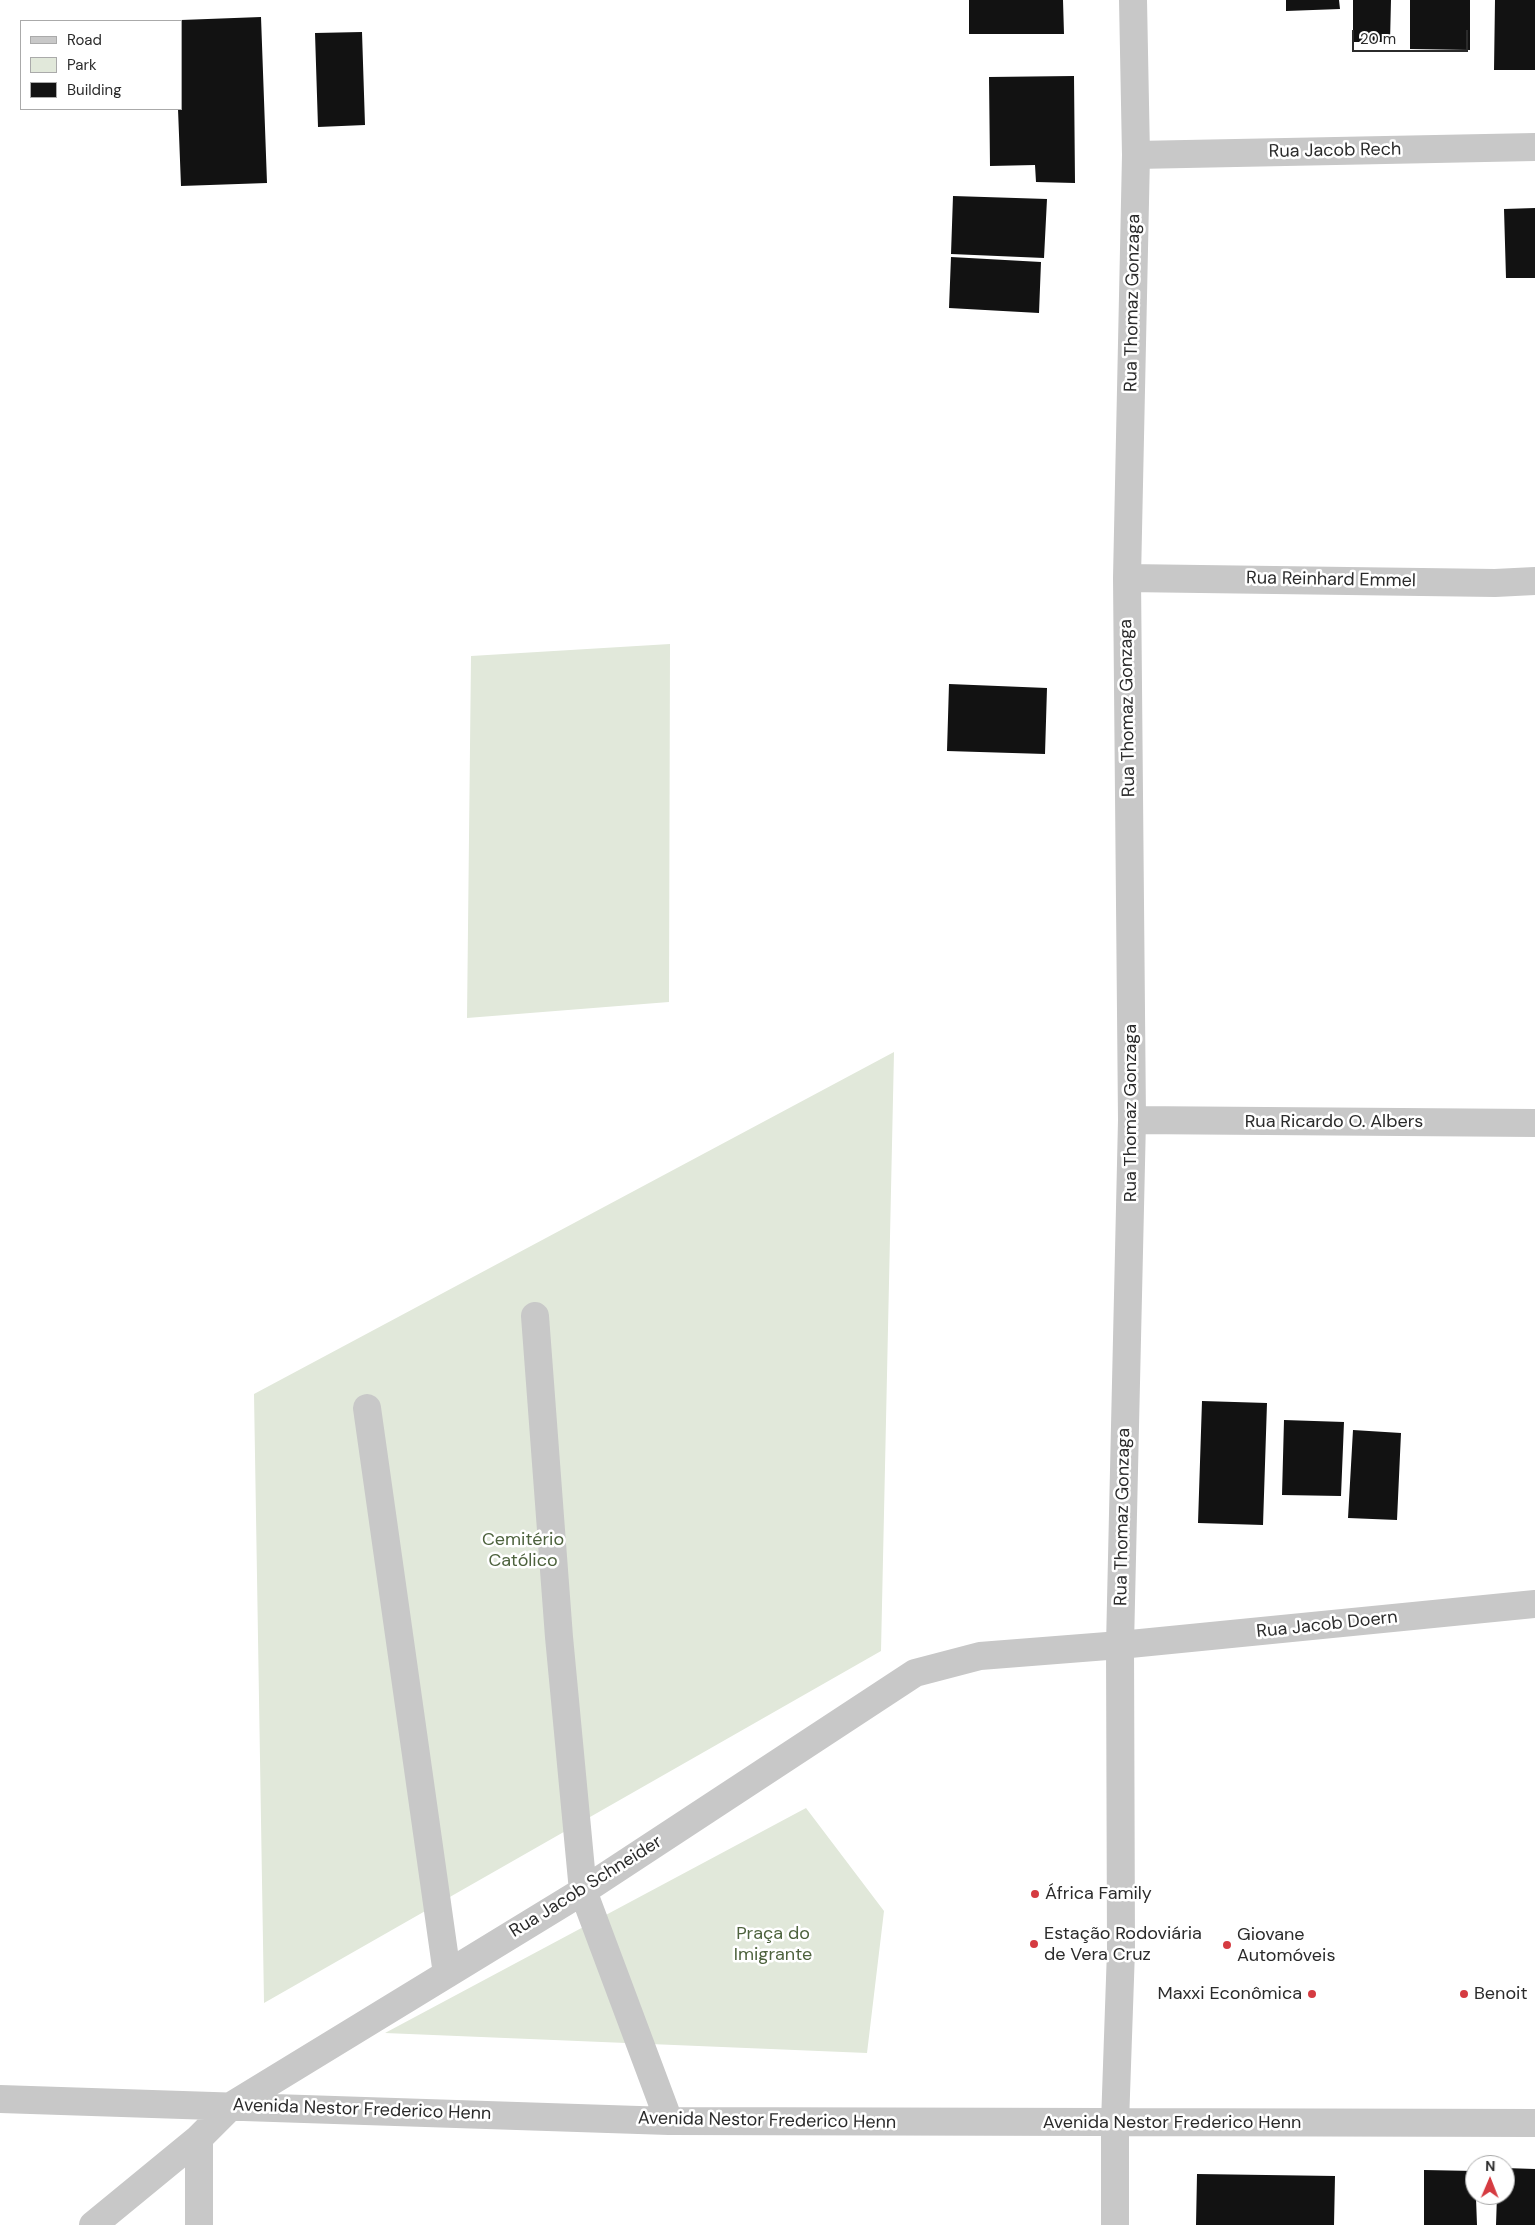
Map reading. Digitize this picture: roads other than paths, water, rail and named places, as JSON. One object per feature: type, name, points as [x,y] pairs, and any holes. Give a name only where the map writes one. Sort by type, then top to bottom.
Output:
[{"type":"street","name":"Rua Thomaz Gonzaga","points":[[1115,2225],[1115,2123],[1121,1950],[1120,1645],[1132,1120],[1127,578],[1136,155],[1133,0]]},
{"type":"street","name":"Rua Jacob Rech","points":[[1136,155],[1535,148]]},
{"type":"street","name":"Rua Reinhard Emmel","points":[[1127,578],[1494,583],[1535,581]]},
{"type":"street","name":"Rua Ricardo O. Albers","points":[[1132,1120],[1535,1123]]},
{"type":"street","points":[[535,1316],[559,1637],[583,1891],[669,2120]]},
{"type":"street","points":[[367,1408],[447,1974]]},
{"type":"street","name":"Rua Jacob Doern","points":[[1120,1645],[1535,1604]]},
{"type":"street","name":"Rua Jacob Schneider","points":[[93,2225],[199,2138],[232,2106],[583,1891],[915,1673],[980,1656],[1120,1645]]},
{"type":"street","name":"Avenida Nestor Frederico Henn","points":[[0,2099],[669,2120],[1535,2123]]},
{"type":"street","points":[[199,2138],[199,2225]]},
{"type":"place","name":"África Family","points":[[1035,1894]]},
{"type":"place","name":"Estação Rodoviária de Vera Cruz","points":[[1034,1944]]},
{"type":"place","name":"Giovane Automóveis","points":[[1227,1945]]},
{"type":"place","name":"Maxxi Econômica","points":[[1312,1994]]},
{"type":"place","name":"Benoit","points":[[1464,1994]]},
{"type":"park label","name":"Cemitério Católico","points":[[523,1550]]},
{"type":"park label","name":"Praça do Imigrante","points":[[773,1944]]}]
